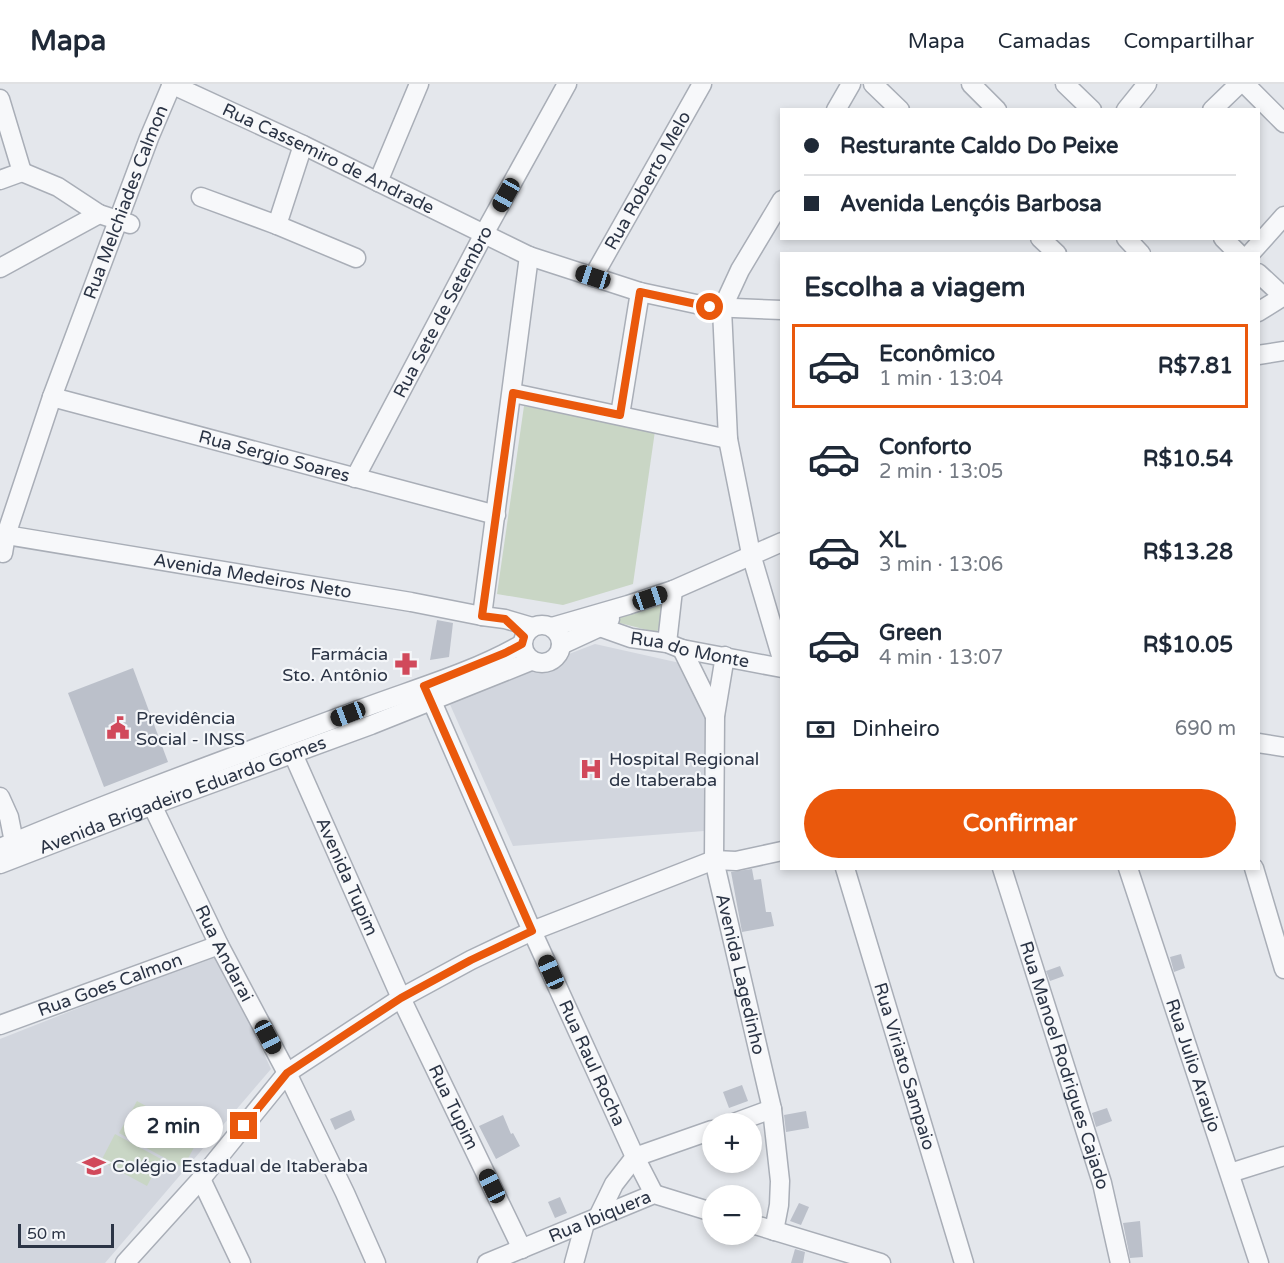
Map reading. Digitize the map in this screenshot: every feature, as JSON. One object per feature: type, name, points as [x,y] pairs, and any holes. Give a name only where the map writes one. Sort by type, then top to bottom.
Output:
[{"type":"street","name":"Rua Cassemiro de Andrade","points":[[172,84],[485,232],[529,256],[640,292],[722,309],[780,310]]},
{"type":"street","name":"Rua Melchiades Calmon","points":[[4,544],[56,398],[124,223],[149,138],[172,84]]},
{"type":"street","points":[[378,182],[419,84]]},
{"type":"street","name":"Rua Sete de Setembro","points":[[355,478],[485,232],[567,84]]},
{"type":"street","name":"Rua Roberto Melo","points":[[593,277],[702,84]]},
{"type":"street","points":[[837,108],[851,84]]},
{"type":"street","points":[[873,84],[898,108]]},
{"type":"street","points":[[971,84],[995,108]]},
{"type":"street","points":[[1065,84],[1090,108]]},
{"type":"street","points":[[1128,108],[1147,84]]},
{"type":"street","points":[[1214,108],[1239,84]]},
{"type":"street","points":[[1245,84],[1284,123]]},
{"type":"street","points":[[0,102],[22,172]]},
{"type":"street","points":[[277,225],[303,145]]},
{"type":"street","points":[[0,180],[22,172],[58,187],[99,214],[124,223]]},
{"type":"street","points":[[201,197],[356,258]]},
{"type":"street","points":[[780,203],[740,270],[722,309],[728,439],[751,554],[780,652]]},
{"type":"street","points":[[0,268],[99,214]]},
{"type":"street","points":[[1252,252],[1284,216]]},
{"type":"street","points":[[1043,240],[1055,252]]},
{"type":"street","points":[[1128,240],[1140,252]]},
{"type":"street","points":[[1225,240],[1237,252]]},
{"type":"street","points":[[482,616],[513,393],[529,256]]},
{"type":"street","points":[[1260,275],[1284,296],[1260,311]]},
{"type":"street","points":[[620,415],[640,292]]},
{"type":"street","points":[[1260,355],[1284,351]]},
{"type":"street","points":[[513,393],[728,439]]},
{"type":"street","name":"Rua Sergio Soares","points":[[56,398],[496,516]]},
{"type":"street","points":[[552,627],[560,638],[560,651],[551,661],[544,663],[531,661],[524,653],[526,636],[539,625],[552,627],[673,590],[780,543]]},
{"type":"street","name":"Avenida Medeiros Neto","points":[[4,544],[411,602],[505,619],[526,636]]},
{"type":"street","points":[[673,590],[674,646]]},
{"type":"street","points":[[561,645],[600,627],[628,605]]},
{"type":"street","name":"Rua do Monte","points":[[600,627],[631,638],[780,668]]},
{"type":"street","name":"Avenida Brigadeiro Eduardo Gomes","points":[[476,674],[526,636]]},
{"type":"street","name":"Avenida Lagedinho","points":[[674,646],[716,716]]},
{"type":"street","name":"Avenida Lagedinho","points":[[725,656],[716,716],[714,860],[772,1109],[780,1181],[779,1205],[774,1231]]},
{"type":"street","name":"Avenida Brigadeiro Eduardo Gomes","points":[[0,864],[10,849],[159,797],[293,754],[371,725],[428,693],[476,674],[531,661]]},
{"type":"street","name":"Avenida Brigadeiro Eduardo Gomes","points":[[159,797],[364,707],[428,693]]},
{"type":"street","name":"Rua Raul Rocha","points":[[428,693],[532,931],[654,1194]]},
{"type":"street","points":[[364,707],[371,725]]},
{"type":"street","points":[[1260,742],[1283,747]]},
{"type":"street","name":"Avenida Tupim","points":[[293,754],[401,998]]},
{"type":"street","points":[[0,797],[9,818],[10,849]]},
{"type":"street","name":"Rua Andarai","points":[[159,797],[219,945],[287,1073],[376,1263]]},
{"type":"street","points":[[125,1263],[201,1179],[287,1073],[401,998],[471,960],[532,931],[714,860],[736,861],[780,850]]},
{"type":"street","name":"Rua Viriato Sampaio","points":[[846,870],[964,1263]]},
{"type":"street","name":"Rua Manoel Rodrigues Cajado","points":[[1003,870],[1102,1183],[1120,1263]]},
{"type":"street","name":"Rua Julio Araujo","points":[[1129,870],[1258,1263]]},
{"type":"street","points":[[1255,870],[1284,969]]},
{"type":"street","name":"Rua Goes Calmon","points":[[0,1025],[219,945]]},
{"type":"street","name":"Rua Tupim","points":[[401,998],[522,1249]]},
{"type":"street","points":[[761,1113],[772,1109]]},
{"type":"street","points":[[574,1263],[591,1220],[635,1157],[702,1134]]},
{"type":"street","points":[[1230,1173],[1284,1156]]},
{"type":"street","points":[[201,1179],[241,1263]]},
{"type":"street","name":"Rua Ibiquera","points":[[487,1263],[654,1194],[702,1209]]},
{"type":"street","points":[[762,1227],[870,1261]]},
{"type":"shaded area","name":"Hospital Regional de Itaberaba","points":[[595,644],[680,663],[705,707],[704,831],[513,846],[448,700]]},
{"type":"shaded area","name":"Colégio Estadual de Itaberaba","points":[[218,953],[271,1069],[105,1263],[0,1263],[0,1039]]},
{"type":"green space","points":[[524,406],[655,431],[633,584],[563,605],[497,594]]},
{"type":"green space","points":[[662,598],[660,629],[655,632],[616,622],[616,618]]},
{"type":"green space","points":[[137,1101],[200,1136],[183,1168],[119,1133]]},
{"type":"green space","points":[[115,1134],[161,1159],[147,1186],[101,1161]]},
{"type":"building","points":[[437,620],[453,623],[449,657],[430,660]]},
{"type":"building","name":"Previdência Social - INSS","points":[[133,668],[168,762],[104,787],[68,693]]},
{"type":"building","points":[[752,869],[754,880],[761,879],[766,912],[771,912],[774,926],[742,932],[731,872]]},
{"type":"building","points":[[1181,954],[1185,968],[1174,972],[1170,957]]},
{"type":"building","points":[[1060,966],[1064,976],[1050,981],[1046,971]]},
{"type":"building","points":[[742,1085],[748,1101],[729,1108],[723,1092]]},
{"type":"building","points":[[1107,1108],[1112,1121],[1096,1127],[1092,1113]]},
{"type":"building","points":[[351,1110],[355,1120],[335,1130],[330,1119]]},
{"type":"building","points":[[806,1111],[809,1128],[786,1132],[784,1115]]},
{"type":"building","points":[[503,1115],[511,1134],[513,1133],[520,1146],[496,1159],[479,1126]]},
{"type":"building","points":[[560,1197],[567,1213],[555,1218],[548,1202]]},
{"type":"building","points":[[799,1203],[809,1207],[801,1225],[790,1221]]},
{"type":"building","points":[[1140,1221],[1143,1257],[1130,1258],[1123,1223]]},
{"type":"building","points":[[795,1249],[805,1252],[803,1263],[791,1263]]},
{"type":"place","name":"Farmácia Sto. Antônio","points":[[406,664]]},
{"type":"place","name":"Previdência Social - INSS","points":[[118,728]]},
{"type":"place","name":"Hospital Regional de Itaberaba","points":[[591,769]]},
{"type":"place","name":"Colégio Estadual de Itaberaba","points":[[94,1166]]},
{"type":"route","points":[[244,1126],[287,1073],[401,998],[471,960],[532,931],[424,686],[522,644],[524,637],[505,619],[482,616],[513,393],[620,415],[640,292],[710,307]]}]
